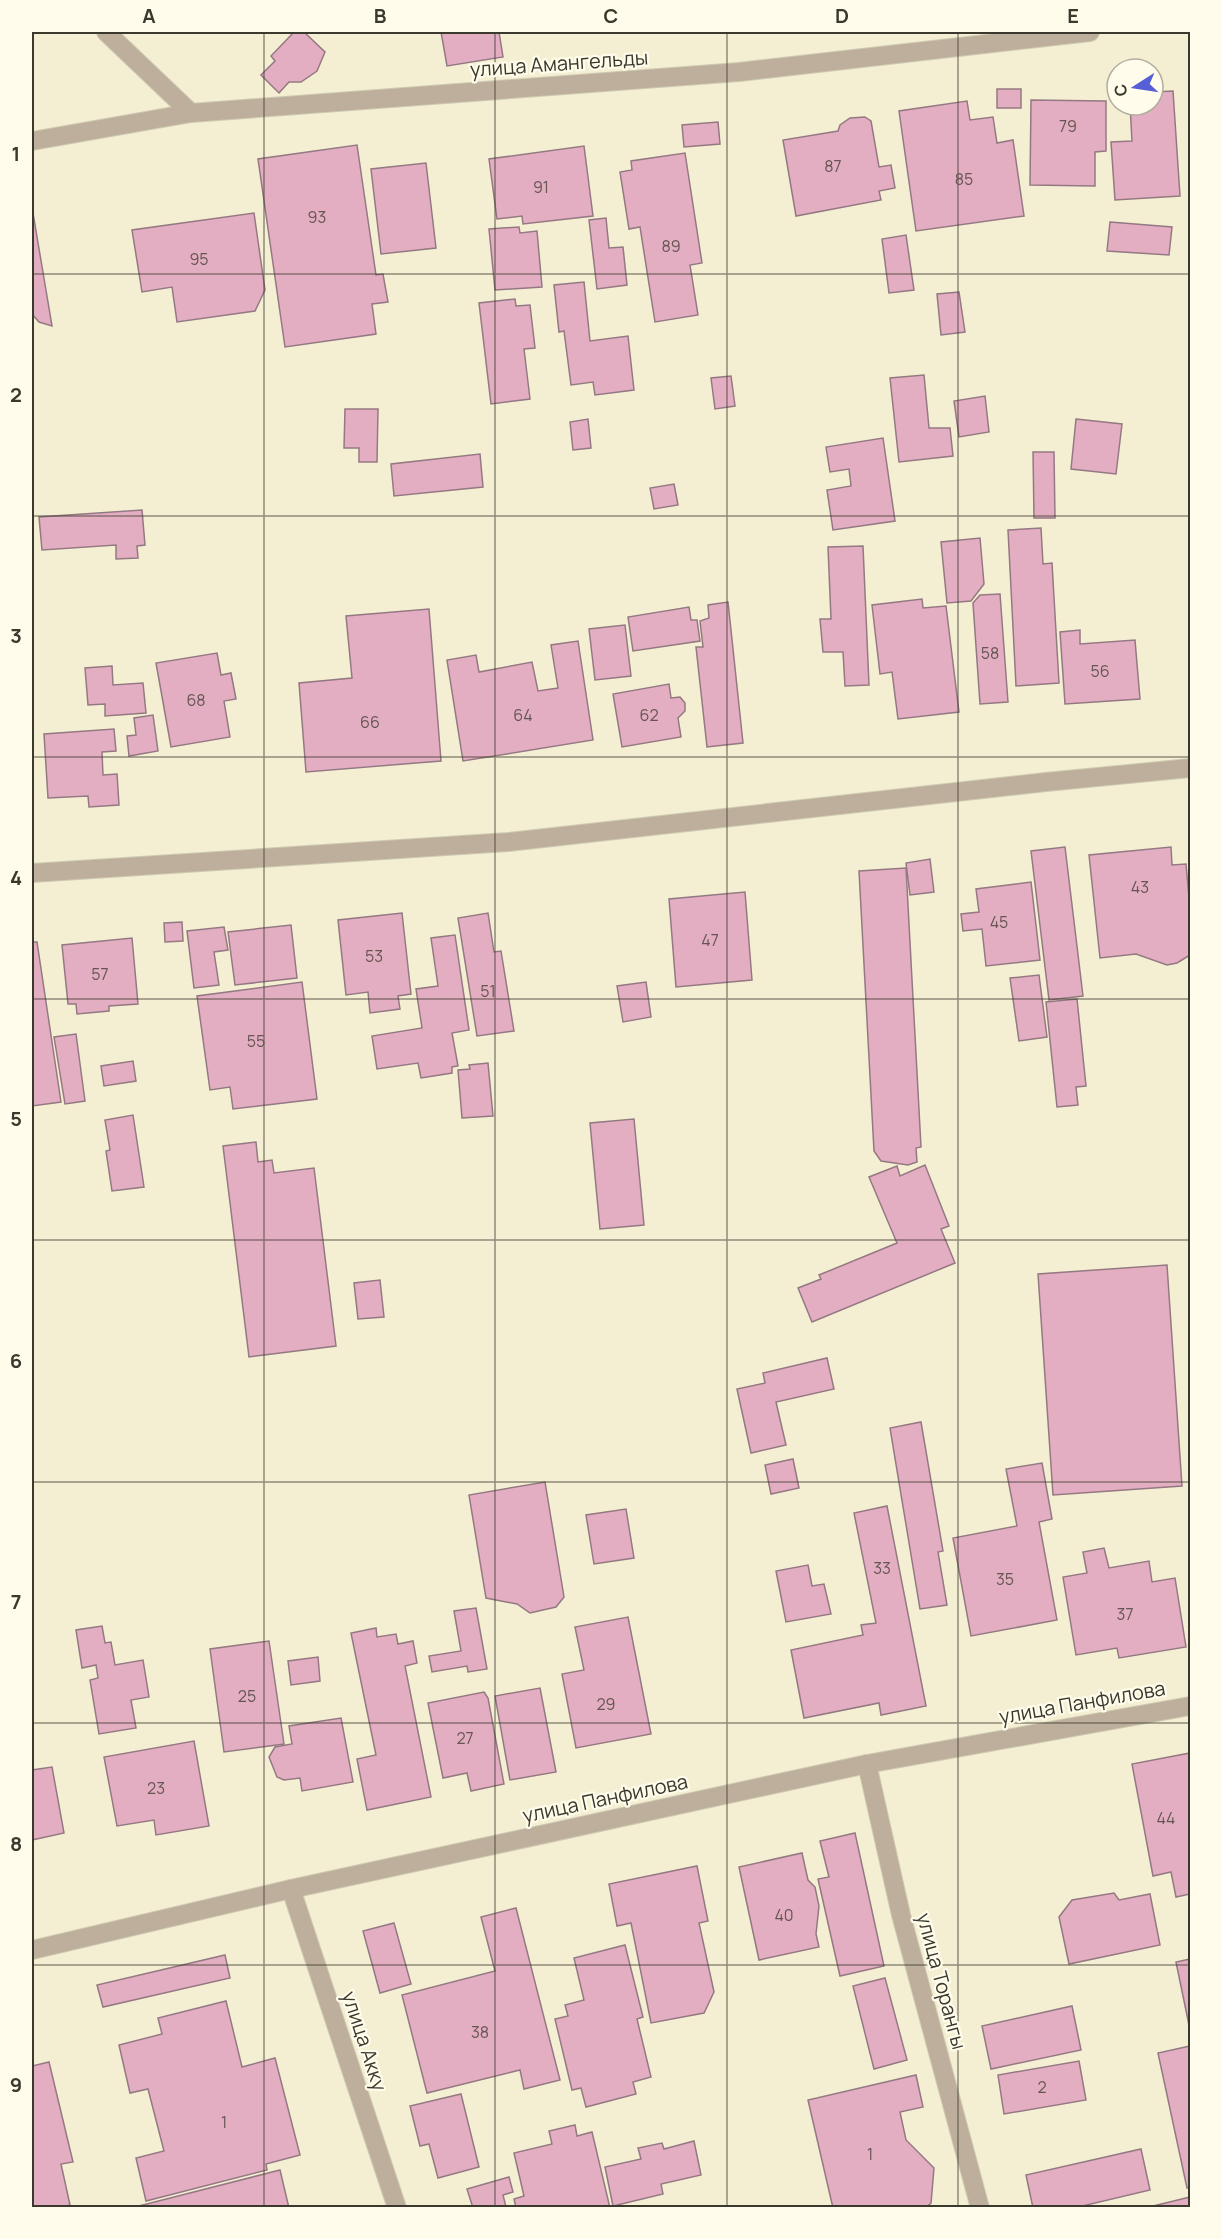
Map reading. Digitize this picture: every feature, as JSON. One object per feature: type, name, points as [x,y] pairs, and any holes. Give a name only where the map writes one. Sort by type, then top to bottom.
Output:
[{"type":"street","points":[[106,32],[191,113]]},
{"type":"street","name":"улица Амангельды","points":[[32,141],[191,113],[739,72],[1090,32]]},
{"type":"street","points":[[32,873],[508,842],[1191,768]]},
{"type":"street","name":"улица Панфилова","points":[[32,1950],[291,1889],[867,1764],[1191,1706]]},
{"type":"street","name":"улица Торангы","points":[[867,1764],[901,1915],[980,2208]]},
{"type":"street","name":"улица Акку","points":[[291,1889],[397,2208]]},
{"type":"building","points":[[294,32],[304,32],[325,52],[317,71],[301,82],[289,82],[279,93],[261,75],[275,61],[271,56]]},
{"type":"building","points":[[441,32],[499,32],[503,57],[447,66]]},
{"type":"building","points":[[997,89],[1021,89],[1021,108],[997,108]]},
{"type":"building","points":[[1165,91],[1173,91],[1180,196],[1115,200],[1111,142],[1132,141],[1131,117],[1165,117]]},
{"type":"building","points":[[1031,100],[1105,101],[1106,151],[1095,152],[1095,186],[1030,185]]},
{"type":"building","points":[[967,101],[970,120],[993,117],[997,143],[1013,140],[1024,216],[916,231],[899,111]]},
{"type":"building","points":[[865,117],[871,121],[879,167],[891,165],[895,188],[879,191],[881,200],[796,216],[783,140],[838,131],[840,125],[850,118]]},
{"type":"building","points":[[718,122],[720,144],[684,147],[682,125]]},
{"type":"building","points":[[357,145],[376,275],[383,274],[388,302],[372,304],[376,334],[285,347],[258,159]]},
{"type":"building","points":[[584,146],[593,216],[523,224],[522,216],[497,219],[489,159]]},
{"type":"building","points":[[685,153],[702,263],[690,265],[698,315],[655,322],[640,227],[629,229],[620,172],[632,170],[631,161]]},
{"type":"building","points":[[426,163],[436,248],[381,254],[371,169]]},
{"type":"building","points":[[32,213],[52,326],[39,322],[32,314]]},
{"type":"building","points":[[254,213],[265,290],[255,311],[177,322],[172,287],[142,292],[132,230]]},
{"type":"building","points":[[606,218],[609,248],[623,247],[627,285],[597,289],[589,220]]},
{"type":"building","points":[[1110,222],[1172,227],[1169,255],[1107,251]]},
{"type":"building","points":[[519,227],[520,233],[537,231],[542,287],[495,290],[489,229]]},
{"type":"building","points":[[906,235],[914,290],[889,293],[882,239]]},
{"type":"building","points":[[584,282],[590,341],[628,336],[634,390],[595,395],[593,382],[571,385],[564,331],[559,332],[554,285]]},
{"type":"building","points":[[959,292],[965,332],[941,335],[937,294]]},
{"type":"building","points":[[515,299],[516,306],[530,305],[535,348],[524,349],[530,399],[491,404],[479,303]]},
{"type":"building","points":[[924,375],[929,428],[950,428],[953,456],[899,462],[890,378]]},
{"type":"building","points":[[731,376],[735,406],[715,409],[711,378]]},
{"type":"building","points":[[985,396],[989,432],[959,437],[954,401]]},
{"type":"building","points":[[345,409],[378,409],[377,462],[359,462],[359,448],[344,448]]},
{"type":"building","points":[[588,419],[591,448],[573,450],[570,422]]},
{"type":"building","points":[[1076,419],[1122,424],[1116,474],[1071,469]]},
{"type":"building","points":[[883,438],[895,521],[833,530],[827,490],[851,486],[849,469],[830,472],[826,447]]},
{"type":"building","points":[[1033,452],[1054,452],[1055,518],[1034,518]]},
{"type":"building","points":[[480,454],[483,487],[394,496],[391,464]]},
{"type":"building","points":[[674,484],[678,505],[654,509],[650,488]]},
{"type":"building","points":[[142,510],[145,545],[137,546],[138,558],[116,559],[116,545],[42,550],[39,517]]},
{"type":"building","points":[[1041,528],[1043,564],[1052,563],[1059,683],[1016,686],[1008,530]]},
{"type":"building","points":[[980,538],[984,584],[971,601],[947,603],[941,542]]},
{"type":"building","points":[[863,546],[869,685],[845,686],[843,652],[823,652],[820,619],[831,619],[828,547]]},
{"type":"building","points":[[1000,594],[1008,702],[980,704],[973,603],[980,595]]},
{"type":"building","points":[[922,599],[923,608],[946,606],[959,712],[898,719],[892,672],[880,674],[872,605]]},
{"type":"building","points":[[728,602],[743,743],[707,747],[696,647],[703,647],[700,621],[709,618],[708,605]]},
{"type":"building","points":[[689,607],[691,620],[697,620],[700,641],[633,651],[628,617]]},
{"type":"building","points":[[429,609],[441,761],[306,772],[299,683],[352,678],[346,616]]},
{"type":"building","points":[[625,625],[631,676],[595,680],[589,629]]},
{"type":"building","points":[[1080,630],[1080,644],[1135,640],[1140,699],[1065,704],[1060,632]]},
{"type":"building","points":[[578,641],[593,740],[463,761],[447,660],[476,655],[479,672],[532,662],[538,691],[558,688],[551,645]]},
{"type":"building","points":[[217,653],[221,675],[231,673],[236,699],[224,701],[230,737],[171,747],[156,663]]},
{"type":"building","points":[[112,666],[113,685],[143,683],[146,713],[105,716],[105,704],[88,705],[85,668]]},
{"type":"building","points":[[669,684],[671,698],[680,697],[685,703],[685,711],[678,718],[681,737],[622,747],[613,694]]},
{"type":"building","points":[[153,715],[158,751],[129,756],[127,736],[136,735],[134,718]]},
{"type":"building","points":[[114,729],[116,751],[102,752],[103,775],[117,774],[119,805],[89,807],[88,796],[48,798],[44,734]]},
{"type":"building","points":[[1065,847],[1083,996],[1049,1000],[1031,851]]},
{"type":"building","points":[[1171,847],[1172,865],[1186,864],[1190,908],[1190,955],[1177,963],[1167,965],[1136,954],[1100,958],[1089,855]]},
{"type":"building","points":[[930,859],[934,892],[910,895],[906,863]]},
{"type":"building","points":[[906,868],[921,1147],[916,1148],[917,1162],[908,1165],[881,1161],[874,1151],[859,871]]},
{"type":"building","points":[[1031,882],[1040,960],[986,966],[982,929],[963,931],[961,914],[979,912],[976,889]]},
{"type":"building","points":[[745,892],[752,980],[676,987],[669,899]]},
{"type":"building","points":[[402,913],[411,994],[398,996],[400,1009],[370,1013],[368,992],[346,995],[338,920]]},
{"type":"building","points":[[488,913],[494,952],[501,951],[514,1031],[477,1036],[458,918]]},
{"type":"building","points":[[182,922],[183,941],[165,942],[164,923]]},
{"type":"building","points":[[291,925],[297,978],[235,985],[228,932]]},
{"type":"building","points":[[224,927],[228,950],[214,952],[219,985],[194,988],[187,931]]},
{"type":"building","points":[[455,935],[469,1030],[452,1033],[458,1066],[452,1067],[452,1073],[421,1078],[418,1063],[377,1069],[372,1036],[422,1028],[416,989],[438,986],[431,938]]},
{"type":"building","points":[[132,938],[138,1004],[109,1006],[109,1011],[77,1014],[76,1004],[68,1004],[62,945]]},
{"type":"building","points":[[32,942],[37,942],[61,1102],[32,1106]]},
{"type":"building","points":[[1039,975],[1047,1037],[1019,1041],[1010,978]]},
{"type":"building","points":[[302,982],[317,1099],[233,1109],[230,1087],[210,1090],[197,996]]},
{"type":"building","points":[[646,982],[651,1017],[623,1022],[617,986]]},
{"type":"building","points":[[1077,999],[1086,1086],[1076,1087],[1078,1105],[1057,1107],[1046,1002]]},
{"type":"building","points":[[76,1034],[85,1101],[65,1104],[54,1037]]},
{"type":"building","points":[[133,1061],[136,1081],[104,1086],[101,1066]]},
{"type":"building","points":[[488,1063],[493,1116],[462,1118],[458,1070],[470,1069],[469,1065]]},
{"type":"building","points":[[133,1115],[144,1187],[112,1191],[106,1151],[110,1150],[105,1120]]},
{"type":"building","points":[[634,1119],[644,1225],[600,1229],[590,1123]]},
{"type":"building","points":[[256,1142],[258,1162],[272,1160],[274,1173],[314,1168],[336,1346],[249,1357],[223,1146]]},
{"type":"building","points":[[925,1165],[949,1226],[941,1229],[955,1263],[812,1322],[798,1288],[821,1279],[819,1275],[897,1243],[869,1177],[897,1166],[900,1176]]},
{"type":"building","points":[[1167,1265],[1182,1486],[1053,1495],[1038,1274]]},
{"type":"building","points":[[380,1280],[384,1317],[358,1319],[354,1283]]},
{"type":"building","points":[[827,1358],[834,1389],[776,1402],[786,1445],[751,1453],[737,1389],[765,1383],[763,1373]]},
{"type":"building","points":[[921,1422],[943,1551],[938,1552],[947,1605],[920,1609],[890,1428]]},
{"type":"building","points":[[793,1459],[799,1488],[771,1494],[765,1465]]},
{"type":"building","points":[[1042,1463],[1052,1519],[1039,1522],[1057,1620],[971,1636],[953,1538],[1017,1526],[1006,1469]]},
{"type":"building","points":[[545,1482],[564,1597],[556,1607],[530,1613],[517,1604],[486,1598],[469,1495]]},
{"type":"building","points":[[887,1506],[926,1706],[881,1715],[879,1703],[804,1718],[791,1650],[863,1635],[861,1625],[876,1623],[854,1513]]},
{"type":"building","points":[[626,1509],[634,1558],[594,1564],[586,1515]]},
{"type":"building","points":[[1104,1548],[1109,1568],[1149,1561],[1152,1582],[1175,1578],[1186,1647],[1119,1658],[1117,1648],[1076,1655],[1063,1577],[1087,1573],[1083,1552]]},
{"type":"building","points":[[808,1565],[812,1586],[824,1584],[831,1614],[786,1622],[776,1571]]},
{"type":"building","points":[[476,1608],[487,1669],[468,1672],[467,1666],[432,1672],[429,1656],[461,1651],[454,1611]]},
{"type":"building","points":[[628,1617],[651,1734],[576,1748],[562,1674],[584,1670],[575,1627]]},
{"type":"building","points":[[102,1626],[105,1643],[111,1642],[115,1665],[143,1660],[149,1697],[131,1700],[136,1728],[99,1734],[90,1680],[98,1678],[96,1665],[82,1668],[76,1630]]},
{"type":"building","points":[[376,1628],[377,1637],[396,1634],[398,1644],[413,1641],[417,1663],[405,1666],[431,1797],[367,1810],[357,1759],[376,1755],[351,1633]]},
{"type":"building","points":[[269,1641],[284,1744],[224,1752],[210,1649]]},
{"type":"building","points":[[318,1657],[320,1681],[291,1685],[288,1661]]},
{"type":"building","points":[[540,1688],[556,1772],[510,1780],[495,1696]]},
{"type":"building","points":[[484,1692],[488,1698],[504,1784],[471,1791],[467,1773],[443,1778],[428,1703]]},
{"type":"building","points":[[341,1718],[353,1782],[302,1791],[300,1778],[284,1780],[277,1777],[269,1757],[275,1747],[292,1744],[289,1726]]},
{"type":"building","points":[[194,1741],[209,1826],[156,1835],[154,1820],[117,1826],[104,1757]]},
{"type":"building","points":[[1190,1753],[1190,1894],[1176,1897],[1171,1872],[1153,1876],[1132,1764]]},
{"type":"building","points":[[52,1767],[64,1833],[32,1840],[32,1770]]},
{"type":"building","points":[[855,1833],[884,1966],[840,1976],[818,1879],[829,1877],[820,1841]]},
{"type":"building","points":[[802,1853],[808,1880],[815,1887],[819,1906],[816,1934],[819,1947],[759,1960],[739,1867]]},
{"type":"building","points":[[697,1866],[708,1921],[699,1923],[714,1992],[704,2013],[651,2023],[631,1923],[617,1926],[609,1884]]},
{"type":"building","points":[[1114,1893],[1119,1900],[1150,1894],[1160,1945],[1069,1964],[1059,1917],[1072,1900]]},
{"type":"building","points":[[516,1908],[560,2080],[524,2089],[520,2070],[427,2093],[402,1995],[495,1971],[481,1917]]},
{"type":"building","points":[[394,1923],[411,1984],[380,1993],[363,1931]]},
{"type":"building","points":[[625,1945],[643,2017],[637,2019],[651,2077],[633,2082],[636,2094],[586,2107],[581,2088],[572,2090],[555,2019],[568,2016],[565,2005],[584,2000],[574,1958]]},
{"type":"building","points":[[225,1955],[230,1978],[103,2007],[97,1985]]},
{"type":"building","points":[[1190,1959],[1190,2030],[1176,1962]]},
{"type":"building","points":[[885,1978],[907,2060],[874,2069],[853,1986]]},
{"type":"building","points":[[226,2001],[242,2067],[275,2058],[300,2155],[266,2164],[267,2170],[146,2201],[136,2158],[164,2151],[148,2089],[130,2093],[119,2045],[162,2034],[158,2018]]},
{"type":"building","points":[[1072,2006],[1081,2050],[991,2069],[982,2026]]},
{"type":"building","points":[[1190,2046],[1190,2187],[1187,2188],[1158,2053]]},
{"type":"building","points":[[1079,2061],[1086,2100],[1004,2114],[998,2075]]},
{"type":"building","points":[[49,2062],[73,2162],[61,2164],[70,2205],[59,2208],[32,2208],[32,2066]]},
{"type":"building","points":[[916,2075],[923,2107],[900,2112],[906,2140],[934,2168],[931,2203],[925,2208],[833,2208],[808,2100]]},
{"type":"building","points":[[461,2094],[479,2167],[438,2178],[429,2144],[420,2146],[410,2106]]},
{"type":"building","points":[[575,2125],[577,2136],[592,2132],[610,2208],[516,2208],[514,2199],[524,2196],[514,2153],[552,2144],[549,2131]]},
{"type":"building","points":[[694,2141],[701,2175],[661,2184],[663,2194],[613,2206],[605,2167],[641,2159],[638,2148],[662,2143],[664,2149]]},
{"type":"building","points":[[1141,2149],[1150,2190],[1074,2208],[1033,2208],[1026,2175]]},
{"type":"building","points":[[280,2170],[289,2208],[131,2208]]},
{"type":"building","points":[[509,2177],[513,2192],[503,2195],[506,2207],[473,2208],[467,2189]]},
{"type":"building","points":[[1190,2197],[1190,2208],[1145,2208]]}]
